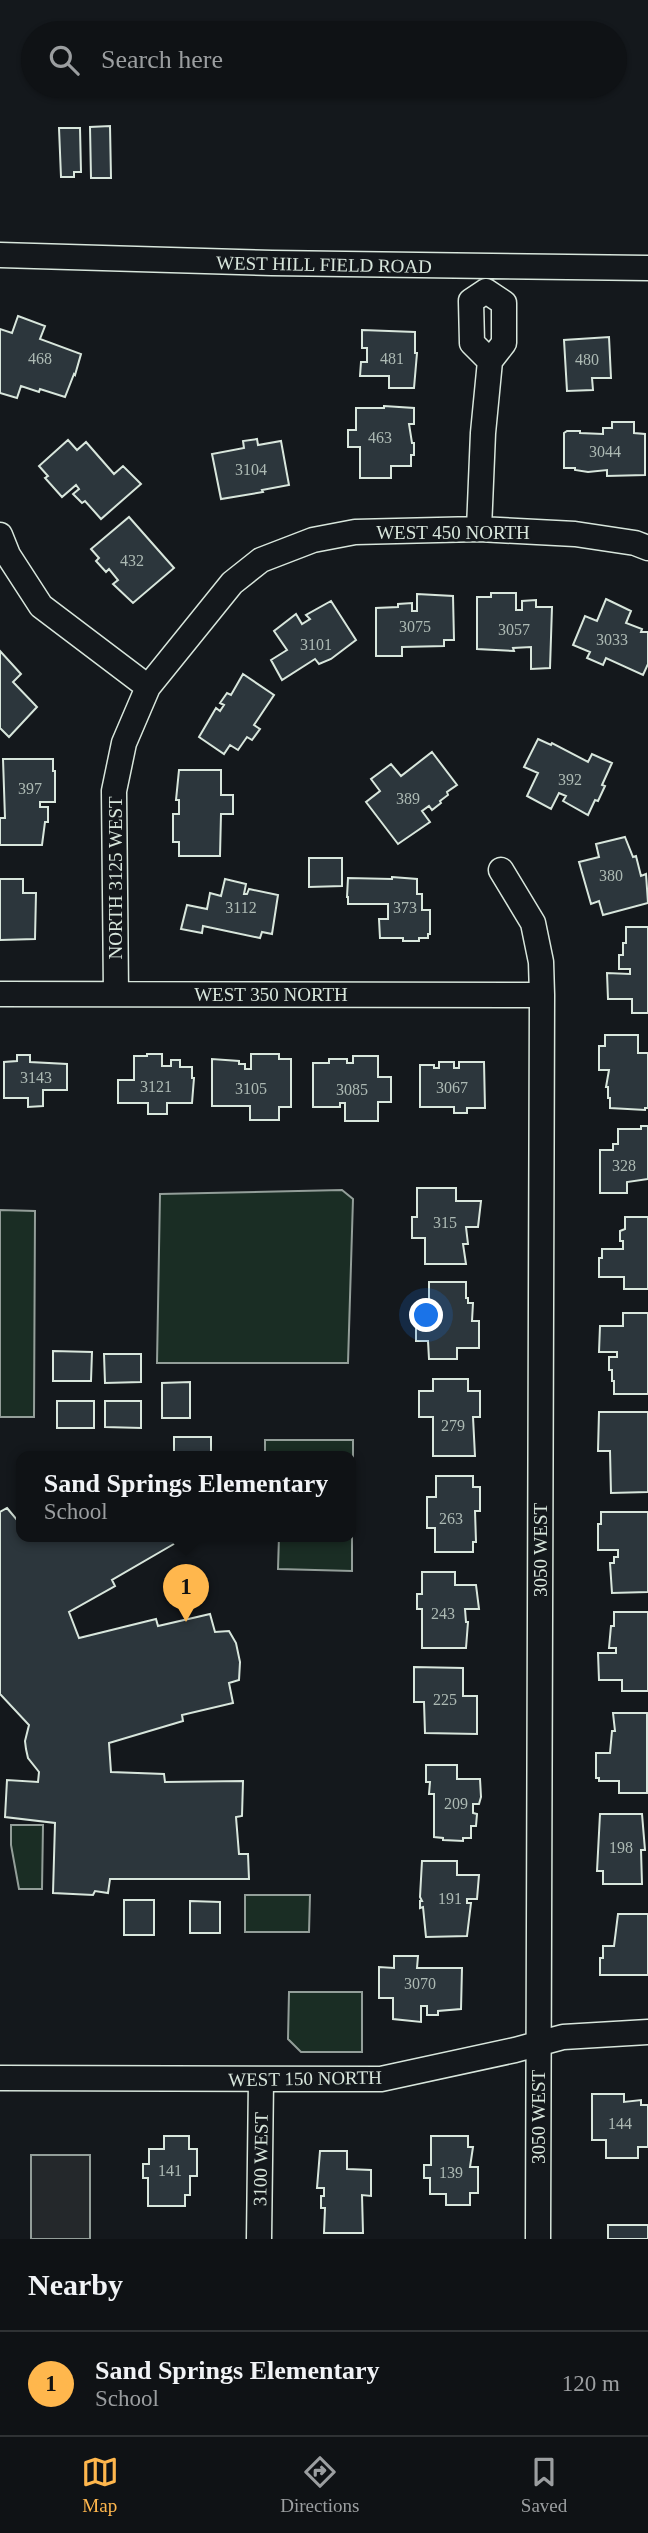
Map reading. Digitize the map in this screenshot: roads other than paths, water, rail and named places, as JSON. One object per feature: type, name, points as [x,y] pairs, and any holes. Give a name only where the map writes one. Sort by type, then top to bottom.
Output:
[{"type":"street","name":"WEST HILL FIELD ROAD","points":[[0,255],[486,279],[648,268]]},
{"type":"street","points":[[479,529],[483,433],[490,361],[504,343],[504,303],[486,279]]},
{"type":"street","name":"WEST 450 NORTH","points":[[261,560],[313,540],[355,532],[479,529],[575,534],[635,542],[648,548]]},
{"type":"street","points":[[0,536],[8,555],[41,606],[148,687]]},
{"type":"street","name":"NORTH 3125 WEST","points":[[116,993],[114,791],[124,743],[148,687],[232,583],[261,560]]},
{"type":"street","name":"3050 WEST","points":[[501,870],[533,923],[541,962],[542,995],[538,2239]]},
{"type":"street","name":"WEST 350 NORTH","points":[[0,994],[542,995]]},
{"type":"street","name":"WEST 150 NORTH","points":[[0,2078],[382,2079],[538,2045],[563,2037],[648,2032]]},
{"type":"street","name":"3100 WEST","points":[[259,2239],[261,2080]]},
{"type":"place","name":"Sand Springs Elementary","points":[[186,1622]]}]
